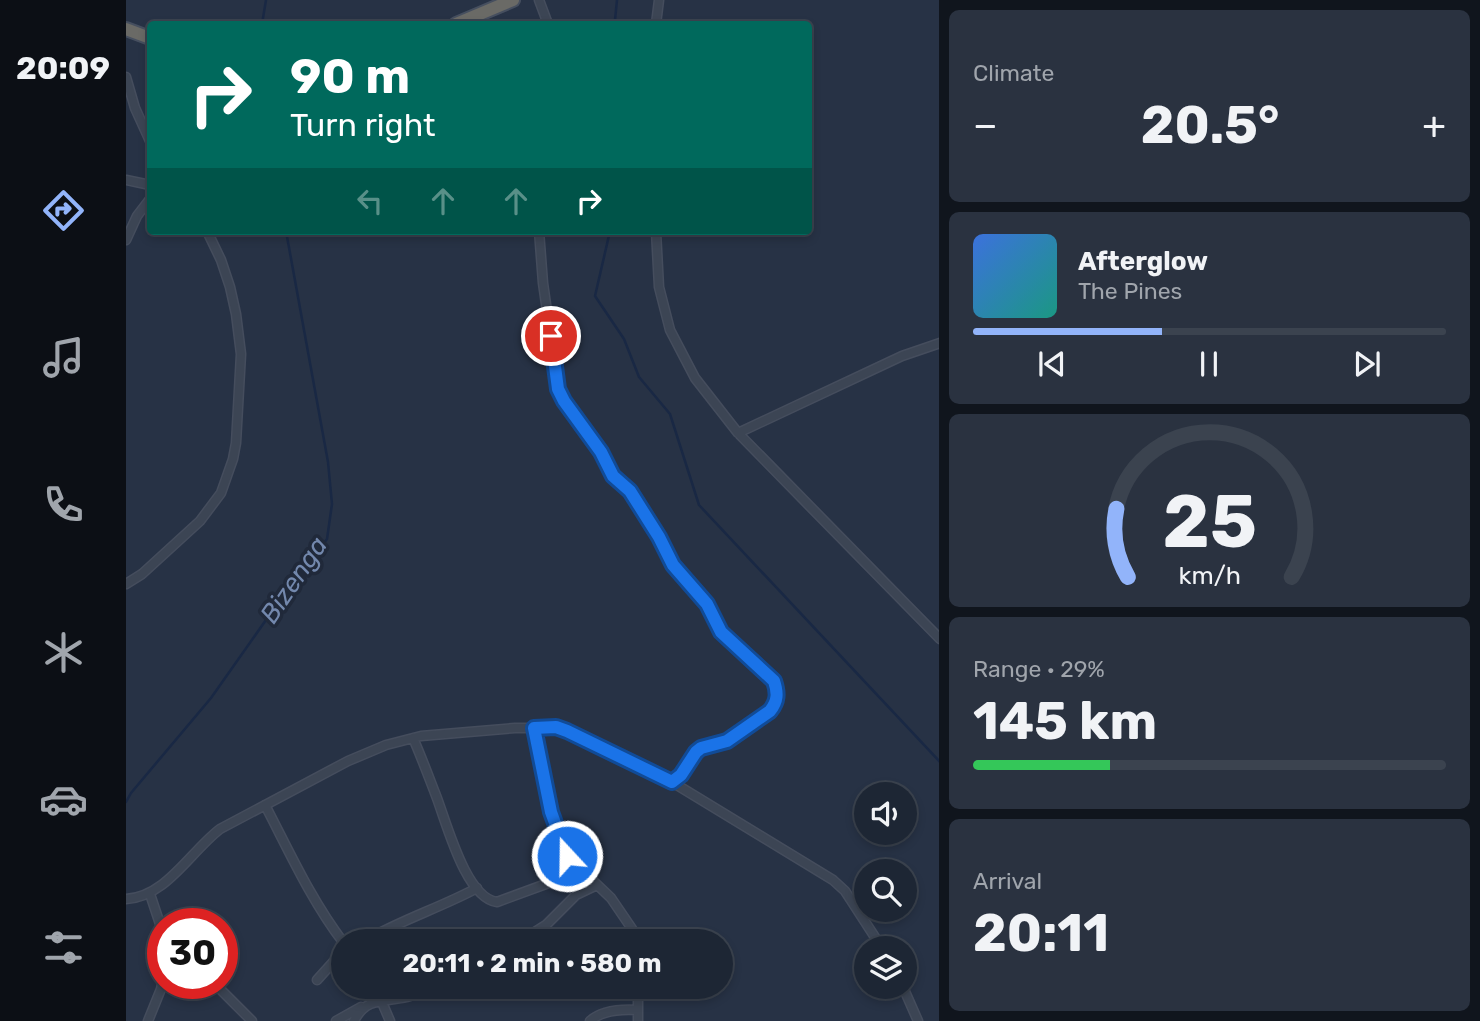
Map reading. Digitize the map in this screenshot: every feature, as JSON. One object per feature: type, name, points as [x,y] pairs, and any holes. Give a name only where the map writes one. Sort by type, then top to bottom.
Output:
[{"type":"highway","points":[[463,21],[513,0]]},
{"type":"highway","points":[[126,29],[147,37]]},
{"type":"street","points":[[539,0],[547,21]]},
{"type":"street","points":[[656,21],[659,0]]},
{"type":"street","points":[[126,77],[147,134]]},
{"type":"street","points":[[126,180],[147,184]]},
{"type":"street","points":[[126,240],[137,216],[147,203]]},
{"type":"street","points":[[126,584],[142,574],[200,521],[221,493],[233,459],[241,354],[230,287],[209,235]]},
{"type":"street","points":[[539,235],[543,283],[561,395],[601,452],[613,476],[630,491],[673,565],[707,604],[721,632],[774,681],[777,690],[775,706],[770,711],[727,741],[701,748],[681,775],[672,782]]},
{"type":"street","points":[[656,235],[659,287],[670,330],[695,378],[738,433],[939,639]]},
{"type":"street","points":[[738,433],[902,356],[939,343]]},
{"type":"street","points":[[126,900],[149,894],[163,885],[213,835],[228,824],[348,761],[386,745],[413,738],[515,728],[556,727],[672,782],[833,880],[845,891],[874,936]]},
{"type":"street","points":[[534,728],[551,812],[567,856],[611,898],[632,929]]},
{"type":"street","points":[[413,738],[453,844],[467,873],[480,894],[488,901],[497,902],[565,877],[597,885]]},
{"type":"street","points":[[265,805],[310,891],[334,929]]},
{"type":"street","points":[[540,929],[576,895],[597,885]]},
{"type":"street","points":[[386,929],[477,888]]},
{"type":"street","points":[[149,894],[154,908]]},
{"type":"street","points":[[317,980],[331,964]]},
{"type":"street","points":[[148,1021],[157,999]]},
{"type":"street","points":[[230,999],[252,1021]]},
{"type":"street","points":[[336,1021],[364,1006],[388,999]]},
{"type":"street","points":[[638,1021],[639,999]]},
{"type":"street","points":[[908,999],[918,1021]]},
{"type":"street","points":[[381,1000],[390,1021]]},
{"type":"street","points":[[354,1021],[364,1006]]},
{"type":"street","points":[[590,1021],[596,1016],[611,1012],[638,1010]]},
{"type":"waterway","name":"Bizenga","points":[[262,21],[266,0]]},
{"type":"waterway","points":[[614,21],[617,0]]},
{"type":"waterway","name":"Bizenga","points":[[126,802],[211,698],[327,539],[332,504],[328,462],[287,235]]},
{"type":"waterway","points":[[609,235],[595,296],[624,339],[639,377],[670,414],[699,505],[939,761]]},
{"type":"route","points":[[551,336],[558,389],[564,401],[601,452],[613,476],[630,491],[673,565],[707,604],[721,632],[774,681],[777,690],[775,706],[770,711],[727,741],[701,748],[681,775],[672,782],[567,731],[547,726],[534,728],[551,812],[567,856]]}]
